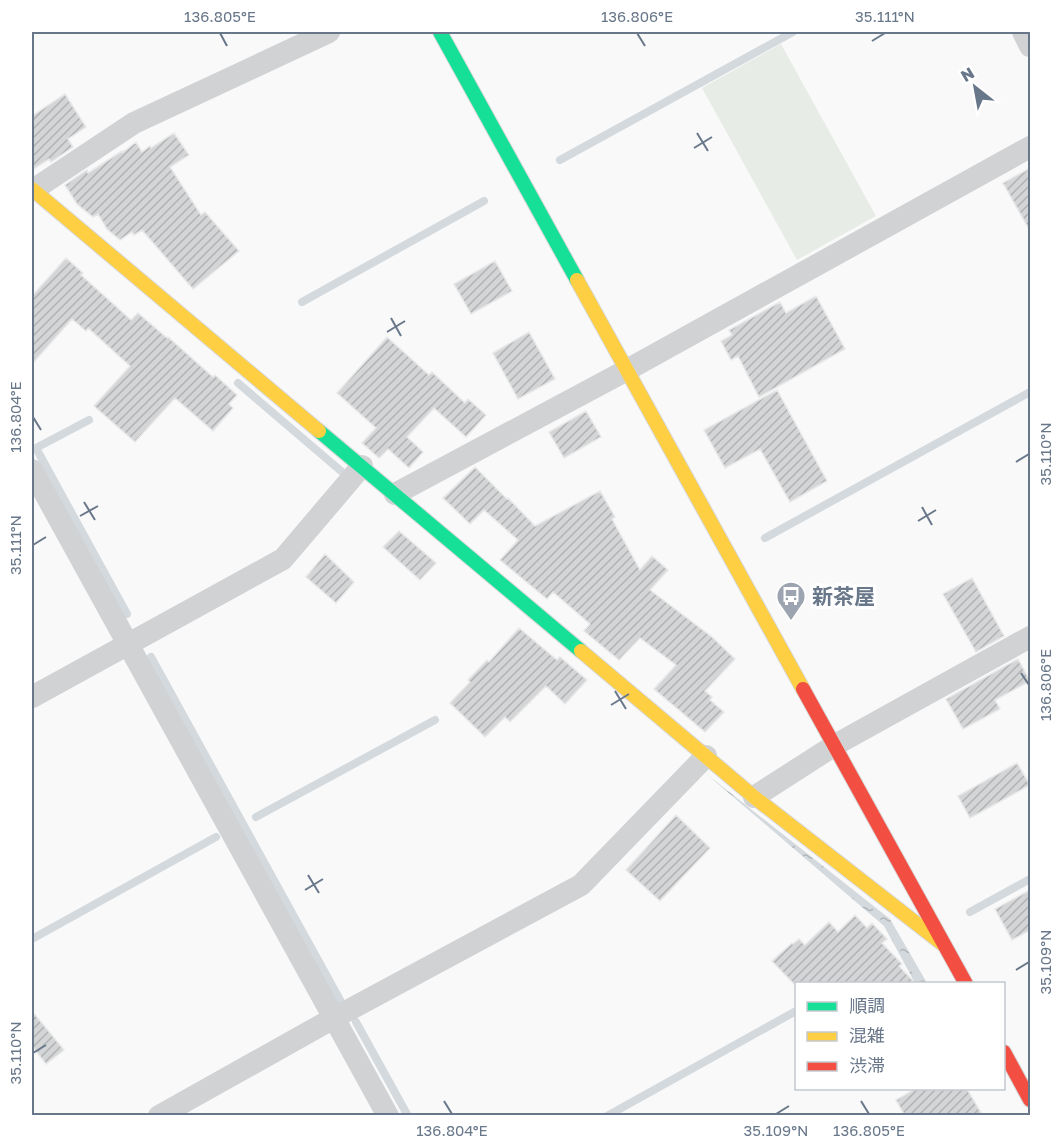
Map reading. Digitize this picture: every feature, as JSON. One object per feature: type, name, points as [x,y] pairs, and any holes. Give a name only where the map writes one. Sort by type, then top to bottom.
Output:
[{"type":"street","points":[[329,32],[134,123],[32,189],[754,798],[945,945]]},
{"type":"street","points":[[440,32],[965,982]]},
{"type":"street","points":[[1023,32],[1030,46]]},
{"type":"street","points":[[394,494],[627,370],[1030,147]]},
{"type":"street","points":[[32,697],[283,559],[362,466]]},
{"type":"street","points":[[32,470],[388,1116]]},
{"type":"street","points":[[754,798],[835,745],[1030,637]]},
{"type":"street","points":[[159,1116],[334,1018],[581,885],[706,756]]},
{"type":"street","points":[[1005,1054],[1030,1100]]},
{"type":"shaded area","points":[[781,44],[876,216],[797,260],[702,88]]},
{"type":"water","points":[[704,772],[890,919],[926,982],[914,982],[884,926]]},
{"type":"building","points":[[65,94],[86,127],[68,139],[73,147],[51,162],[49,159],[32,170],[32,116]]},
{"type":"building","points":[[174,133],[189,155],[170,167],[201,215],[205,212],[239,251],[193,289],[142,230],[134,235],[132,232],[120,240],[107,229],[98,214],[93,217],[77,204],[65,185],[87,170],[88,173],[123,152],[136,142],[142,152]]},
{"type":"building","points":[[1030,168],[1030,231],[1003,183]]},
{"type":"building","points":[[66,258],[83,273],[81,275],[131,320],[138,313],[237,395],[229,404],[233,408],[213,431],[175,398],[135,442],[94,406],[130,366],[88,328],[86,331],[72,319],[32,364],[32,296]]},
{"type":"building","points":[[495,261],[512,291],[471,314],[454,284]]},
{"type":"building","points":[[816,296],[845,349],[759,397],[738,356],[731,360],[721,341],[732,335],[729,330],[780,302],[786,313]]},
{"type":"building","points":[[529,332],[555,379],[518,399],[493,353]]},
{"type":"building","points":[[387,337],[429,375],[432,372],[465,403],[468,399],[486,415],[466,437],[434,408],[407,437],[423,452],[409,468],[388,449],[379,458],[362,443],[376,428],[337,393]]},
{"type":"building","points":[[777,390],[827,481],[790,502],[760,449],[725,468],[704,430]]},
{"type":"building","points":[[586,411],[601,437],[564,458],[549,432]]},
{"type":"building","points":[[475,467],[535,526],[600,491],[615,517],[612,519],[640,570],[652,556],[668,570],[650,590],[712,637],[735,659],[705,691],[712,697],[710,700],[724,712],[705,732],[654,689],[676,665],[640,638],[619,660],[584,631],[590,624],[553,592],[547,599],[500,560],[518,540],[484,510],[470,524],[443,498]]},
{"type":"building","points":[[399,531],[436,563],[420,580],[383,547]]},
{"type":"building","points":[[325,554],[354,582],[336,603],[306,577]]},
{"type":"building","points":[[972,578],[1004,636],[976,652],[943,594]]},
{"type":"building","points":[[519,628],[557,660],[560,657],[587,680],[565,704],[546,686],[510,722],[505,717],[485,737],[450,703],[470,682],[468,680],[487,660],[489,662]]},
{"type":"building","points":[[1018,659],[1030,681],[995,700],[1000,709],[963,729],[946,699]]},
{"type":"building","points":[[1017,763],[1030,785],[970,818],[958,796]]},
{"type":"building","points":[[676,815],[710,848],[660,901],[626,870]]},
{"type":"building","points":[[1030,890],[1030,930],[1012,940],[995,909]]},
{"type":"building","points":[[855,915],[867,928],[872,923],[887,939],[882,943],[902,964],[899,966],[914,982],[795,982],[794,984],[772,961],[799,939],[805,945],[829,922],[838,932]]},
{"type":"building","points":[[32,1011],[64,1050],[46,1064],[32,1046]]},
{"type":"building","points":[[913,1090],[968,1090],[983,1116],[905,1116],[896,1100]]},
{"type":"waterway","points":[[560,160],[793,32]]},
{"type":"waterway","points":[[302,302],[484,201]]},
{"type":"waterway","points":[[238,383],[341,471]]},
{"type":"waterway","points":[[765,538],[1030,392]]},
{"type":"waterway","points":[[89,420],[36,448],[127,614]]},
{"type":"waterway","points":[[151,657],[340,1000]]},
{"type":"waterway","points":[[256,817],[435,720]]},
{"type":"waterway","points":[[32,939],[216,837]]},
{"type":"waterway","points":[[970,912],[1030,879]]},
{"type":"waterway","points":[[607,1116],[795,1012]]},
{"type":"waterway","points":[[356,1022],[408,1116]]},
{"type":"traffic: fast","points":[[440,32],[577,280]]},
{"type":"traffic: fast","points":[[319,431],[581,651]]},
{"type":"traffic: slow","points":[[32,189],[319,431]]},
{"type":"traffic: slow","points":[[577,280],[803,689]]},
{"type":"traffic: slow","points":[[581,651],[754,797],[944,945]]},
{"type":"traffic: jam","points":[[803,689],[965,982]]},
{"type":"traffic: jam","points":[[1005,1054],[1030,1100]]},
{"type":"place","name":"新茶屋","points":[[791,622]]}]
